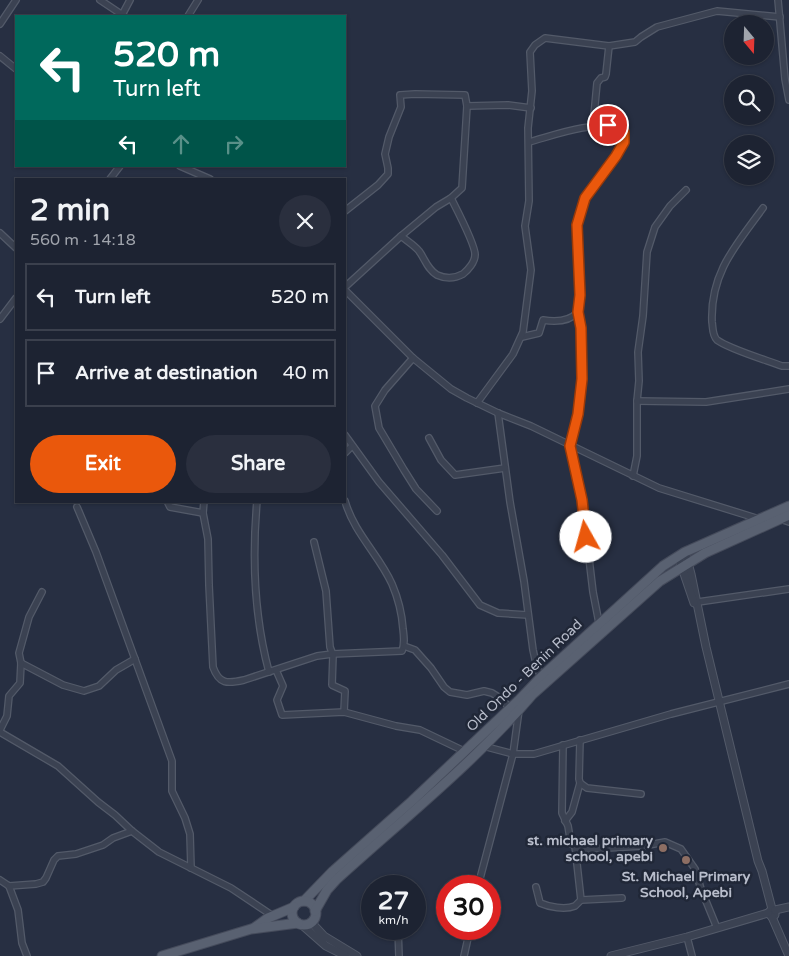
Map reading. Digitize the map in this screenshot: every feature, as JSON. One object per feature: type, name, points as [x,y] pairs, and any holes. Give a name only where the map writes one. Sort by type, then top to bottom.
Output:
[{"type":"main road","name":"Old Ondo - Benin Road","points":[[162,956],[251,929],[311,922],[327,890],[336,880],[483,746],[532,695],[648,590],[685,564],[764,522],[789,506]]},
{"type":"main road","name":"Old Ondo - Benin Road","points":[[251,929],[304,901],[333,871],[412,801],[464,751],[515,711],[541,677],[663,566],[682,554],[764,522],[789,515]]},
{"type":"main road","points":[[304,901],[311,904],[315,911]]},
{"type":"main road","points":[[294,907],[292,914],[295,921],[300,924]]},
{"type":"street","points":[[0,24],[16,0]]},
{"type":"street","points":[[100,0],[122,15]]},
{"type":"street","points":[[123,15],[130,0]]},
{"type":"street","points":[[189,15],[198,0]]},
{"type":"street","points":[[778,0],[784,72],[789,100]]},
{"type":"street","points":[[477,403],[513,354],[522,337],[531,270],[525,226],[529,201],[530,52],[535,45],[545,38],[609,46],[635,42],[640,36],[657,27],[717,11],[780,17]]},
{"type":"street","points":[[593,126],[597,83],[606,74],[609,46]]},
{"type":"street","points":[[1,58],[15,68]]},
{"type":"street","points":[[346,210],[378,185],[388,174],[385,154],[389,137],[401,107],[400,96],[425,94],[464,95],[467,106],[462,168],[463,186],[458,193],[436,207],[401,236],[346,288]]},
{"type":"street","points":[[467,106],[508,105],[531,108]]},
{"type":"street","points":[[529,142],[593,126],[608,125],[622,128],[625,136],[616,156],[585,198],[577,225],[580,295],[578,312],[581,328],[582,379],[578,414],[570,446],[582,500],[593,592],[599,623]]},
{"type":"street","points":[[111,178],[119,167]]},
{"type":"street","points":[[182,167],[208,178]]},
{"type":"street","points":[[633,476],[637,456],[638,352],[643,316],[646,252],[655,227],[670,206],[686,190]]},
{"type":"street","points":[[401,236],[420,252],[426,266],[436,274],[446,278],[455,278],[465,272],[472,263],[475,254],[461,216],[451,198]]},
{"type":"street","points":[[763,208],[734,249],[723,267],[715,286],[712,310],[713,331],[717,339],[738,350],[782,366],[789,366]]},
{"type":"street","points":[[0,233],[15,247]]},
{"type":"street","points":[[346,290],[413,358],[451,389],[659,488],[764,522]]},
{"type":"street","points":[[0,319],[15,299]]},
{"type":"street","points":[[522,337],[539,333],[543,320],[563,320],[574,316],[578,312]]},
{"type":"street","points":[[413,358],[385,390],[375,406],[379,428],[416,488],[437,511]]},
{"type":"street","points":[[637,401],[706,402],[789,389]]},
{"type":"street","points":[[498,413],[534,659],[541,677]]},
{"type":"street","points":[[346,437],[379,482],[442,555],[480,605],[498,613],[528,615]]},
{"type":"street","points":[[429,438],[441,460],[454,475],[505,468]]},
{"type":"street","points":[[346,452],[352,446]]},
{"type":"street","points":[[168,503],[170,507],[203,513]]},
{"type":"street","points":[[204,503],[203,513],[208,539],[208,585],[213,667],[221,681],[238,682],[317,656],[402,651],[404,646],[402,618],[392,584],[358,532],[348,514],[345,503]]},
{"type":"street","points":[[257,503],[254,556],[256,605],[262,647],[272,671],[284,686],[277,700],[282,715],[344,712],[396,726],[420,730],[464,751]]},
{"type":"street","points":[[77,507],[96,552],[172,761],[172,791],[185,818],[190,834],[191,868]]},
{"type":"street","points":[[780,519],[789,522]]},
{"type":"street","points":[[314,542],[326,591],[330,647],[333,655],[332,685],[345,691],[344,712]]},
{"type":"street","points":[[682,554],[698,611],[772,913],[789,956]]},
{"type":"street","points":[[685,564],[698,602],[698,611]]},
{"type":"street","points":[[698,602],[789,589]]},
{"type":"street","points":[[42,592],[29,617],[19,654],[21,663],[20,683],[9,696],[7,716],[0,731],[58,766],[132,831],[159,852],[231,888],[273,916]]},
{"type":"street","points":[[404,646],[415,650],[450,692],[467,695],[484,692],[492,694],[500,698],[515,711],[514,754],[481,875]]},
{"type":"street","points":[[21,663],[63,685],[84,691],[99,686],[116,670],[135,659]]},
{"type":"street","points":[[483,746],[514,754],[528,755],[720,701],[789,684]]},
{"type":"street","points":[[565,821],[572,812],[580,783],[580,740]]},
{"type":"street","points":[[563,745],[562,813],[568,826],[571,844],[589,849],[643,846],[665,842],[681,849],[695,869],[701,889],[719,928]]},
{"type":"street","points":[[580,783],[587,788],[641,794]]},
{"type":"street","points":[[9,886],[43,882],[58,856],[76,854],[103,845],[113,838],[132,831]]},
{"type":"street","points":[[536,887],[540,903],[562,908],[576,906],[581,900],[575,846]]},
{"type":"street","points":[[0,880],[9,886],[18,910],[22,943],[27,956]]},
{"type":"street","points":[[581,900],[622,898]]},
{"type":"street","points":[[612,956],[719,928],[727,928],[789,907]]},
{"type":"street","points":[[772,913],[789,911]]},
{"type":"street","points":[[772,913],[789,947]]},
{"type":"street","points":[[311,922],[324,936],[357,956]]},
{"type":"street","points":[[300,924],[326,946],[346,956]]},
{"type":"street","points":[[686,937],[692,956]]},
{"type":"street","points":[[398,940],[398,956]]},
{"type":"street","points":[[464,956],[468,940]]},
{"type":"place","name":"st. michael primary school, apebi","points":[[663,848]]},
{"type":"place","name":"St. Michael Primary School, Apebi","points":[[686,860]]},
{"type":"route","points":[[586,537],[582,500],[570,446],[578,414],[582,379],[581,328],[578,312],[580,295],[577,225],[585,198],[624,142],[625,136],[622,128],[608,125]]}]
